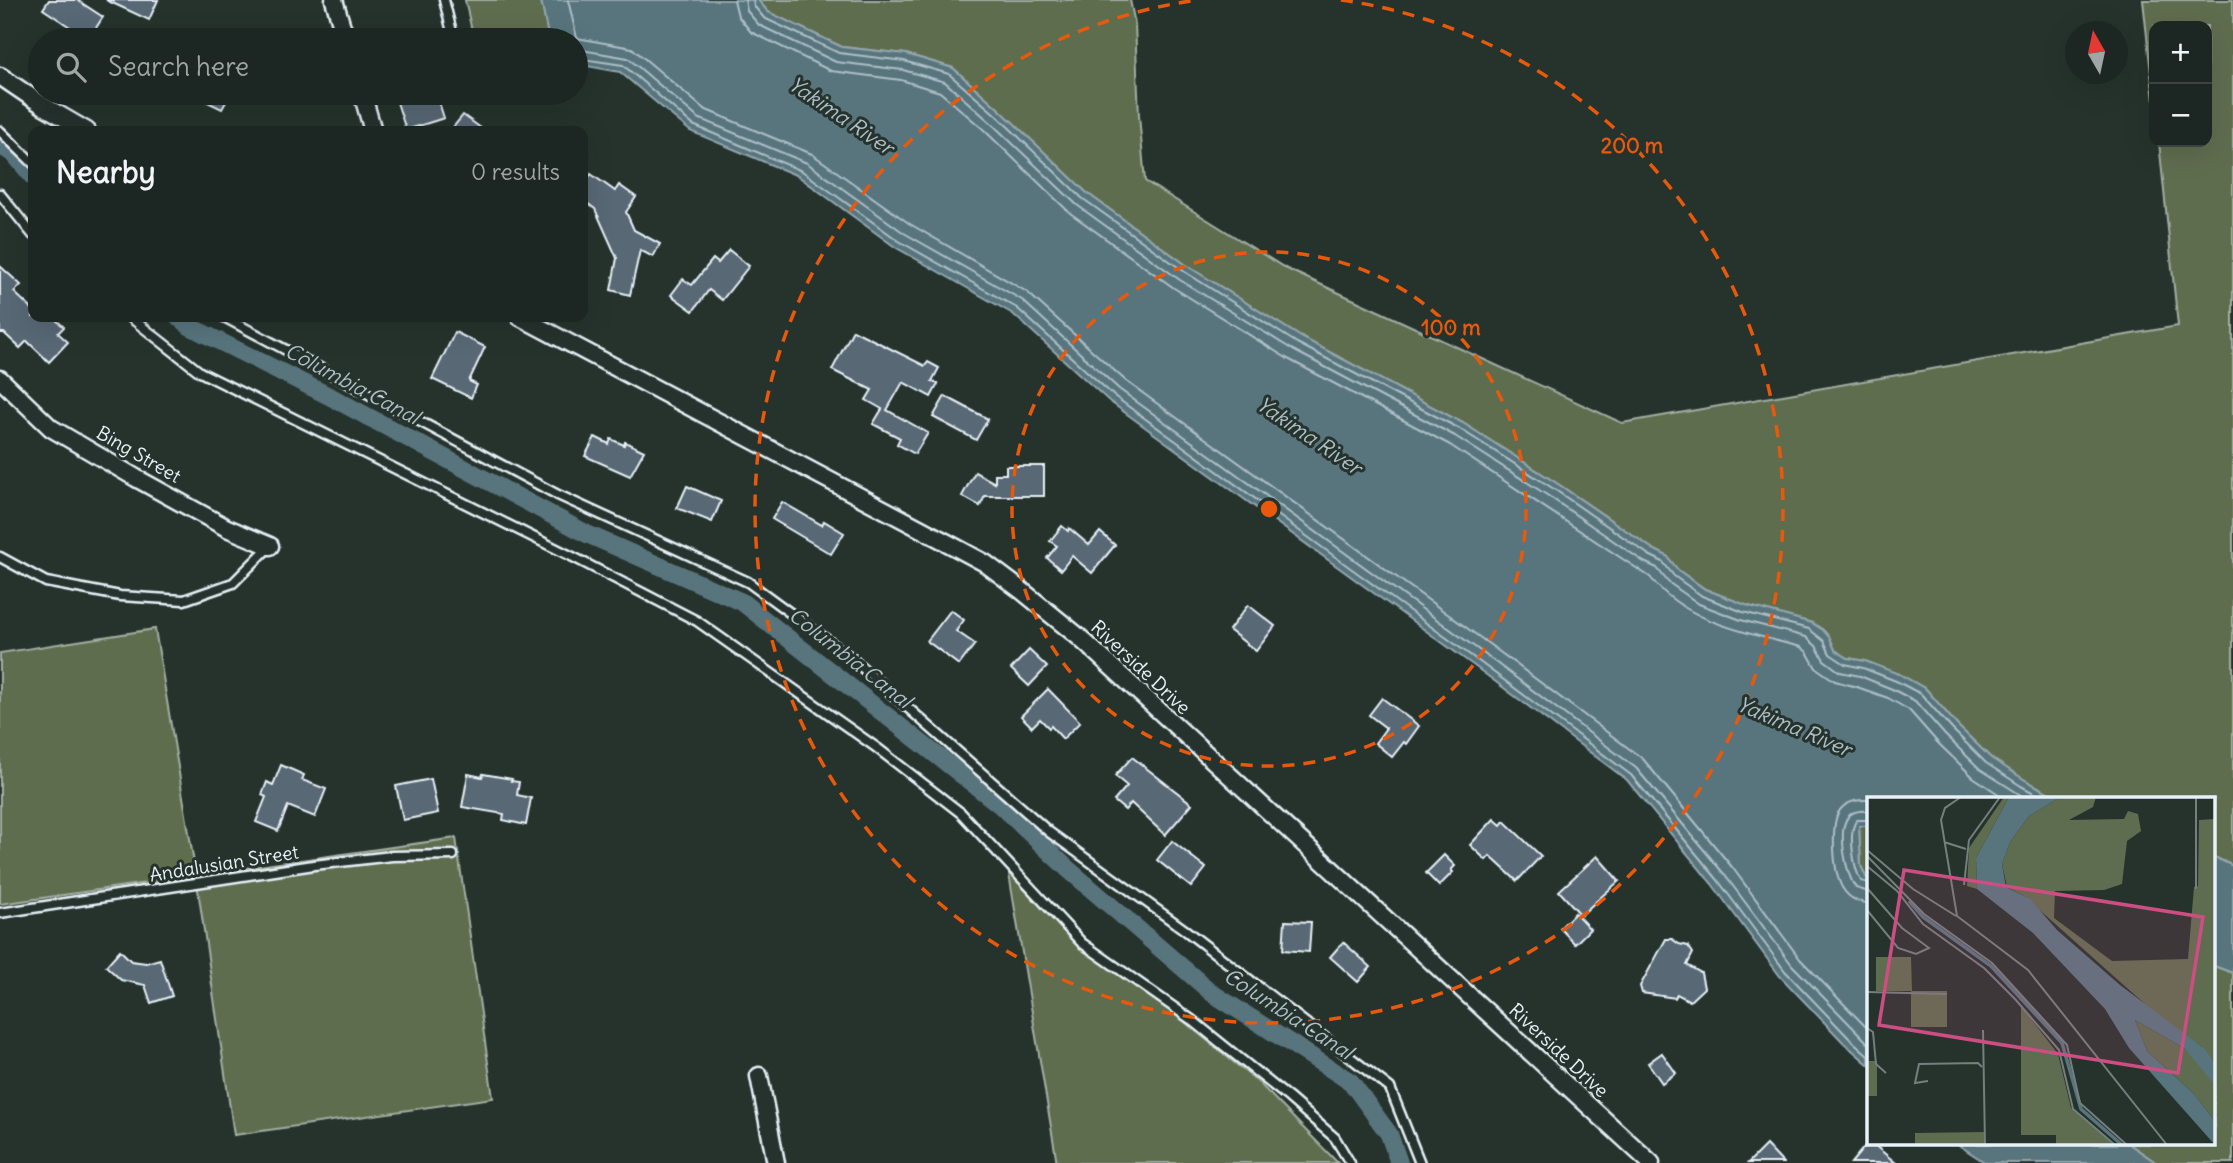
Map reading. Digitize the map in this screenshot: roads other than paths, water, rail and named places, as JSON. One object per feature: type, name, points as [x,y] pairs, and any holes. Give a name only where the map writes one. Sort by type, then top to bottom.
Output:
[{"type":"street","points":[[334,0],[342,28]]},
{"type":"street","points":[[0,76],[28,95]]},
{"type":"street","points":[[43,105],[79,126]]},
{"type":"street","points":[[365,105],[372,126]]},
{"type":"street","name":"Riverside Drive","points":[[529,322],[942,540],[985,564],[1021,590],[1079,637],[1651,1163]]},
{"type":"street","name":"Bing Street","points":[[0,379],[51,428],[216,522],[270,546]]},
{"type":"street","points":[[759,1076],[776,1163]]},
{"type":"lane","points":[[444,0],[451,28]]},
{"type":"lane","points":[[0,131],[28,158]]},
{"type":"lane","points":[[0,194],[28,229]]},
{"type":"lane","points":[[136,322],[200,372],[697,621],[877,748],[961,813],[1082,943],[1192,1020],[1289,1098],[1335,1138],[1350,1163]]},
{"type":"lane","points":[[232,322],[558,495],[748,582],[849,656],[1049,832],[1185,930],[1390,1088],[1420,1163]]},
{"type":"lane","points":[[0,557],[46,582],[120,596],[184,600],[233,583],[270,546]]},
{"type":"lane","name":"Andalusian Street","points":[[0,912],[314,865],[392,856],[453,855]]},
{"type":"water","name":"Yakima River","points":[[541,0],[758,0],[768,12],[842,47],[906,54],[953,68],[1087,193],[1189,267],[1301,337],[1463,423],[1667,556],[1678,570],[1705,589],[1746,605],[1812,623],[1830,638],[1835,650],[1848,658],[1865,661],[1899,674],[1926,689],[1957,725],[1991,758],[2056,797],[1867,797],[1867,826],[1859,826],[1861,866],[1867,879],[1867,1063],[1780,976],[1712,884],[1627,780],[1109,401],[1013,314],[895,247],[798,176],[690,131],[620,72],[588,66],[588,28],[547,28]]},
{"type":"water","points":[[2216,858],[2233,866],[2233,973],[2216,967]]},
{"type":"water","points":[[1960,1146],[2132,1146],[2157,1163],[1986,1163]]},
{"type":"waterway","name":"Columbia Canal","points":[[0,145],[15,155],[28,171]]},
{"type":"waterway","name":"Columbia Canal","points":[[184,322],[587,534],[742,602],[1000,805],[1068,869],[1212,993],[1351,1082],[1389,1134],[1399,1163]]}]
